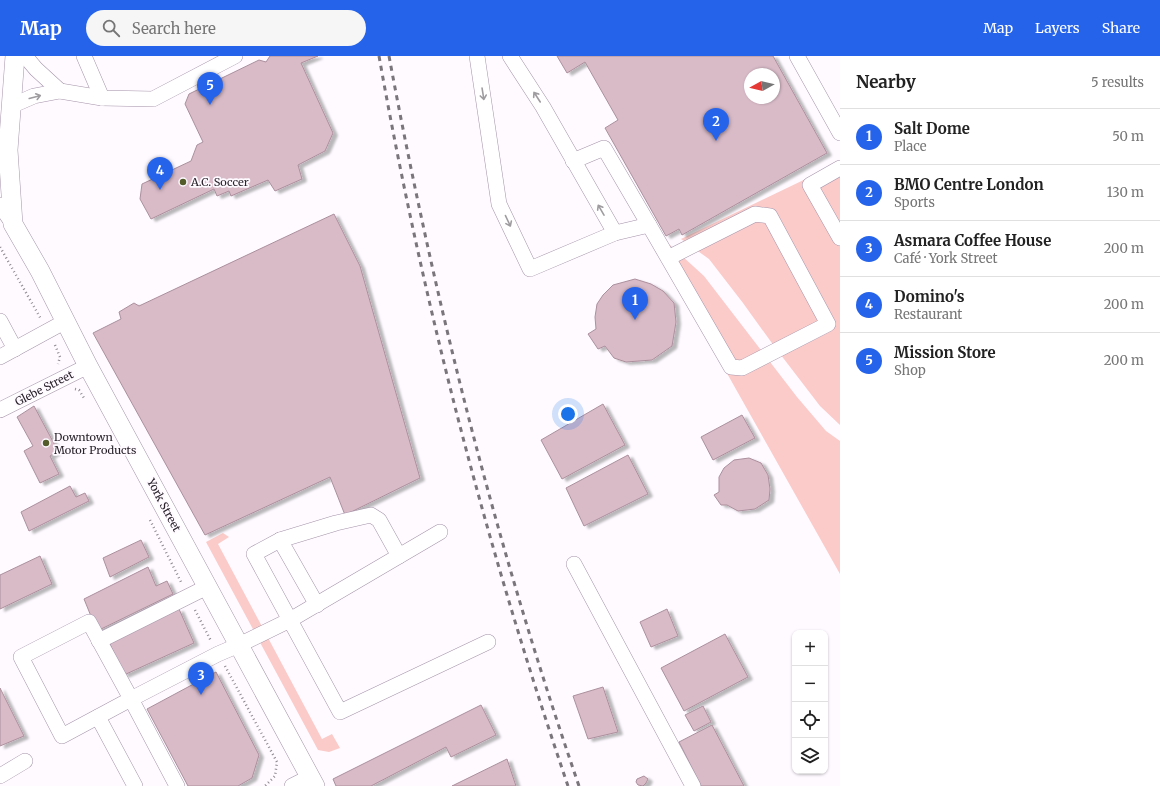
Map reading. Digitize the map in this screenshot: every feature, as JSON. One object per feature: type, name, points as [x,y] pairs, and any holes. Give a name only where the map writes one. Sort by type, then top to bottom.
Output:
[{"type":"main road","name":"York Street","points":[[15,56],[8,150],[14,224],[66,321],[88,366],[312,781]]},
{"type":"street","points":[[25,56],[60,92]]},
{"type":"street","points":[[84,56],[102,98]]},
{"type":"street","points":[[11,106],[34,96],[60,92],[102,98],[153,99],[214,61],[235,56]]},
{"type":"street","points":[[477,56],[500,204],[530,269],[615,234],[649,225]]},
{"type":"street","points":[[510,56],[543,107],[615,234]]},
{"type":"street","points":[[797,56],[840,133]]},
{"type":"street","points":[[573,161],[604,148],[731,367],[742,368],[834,321],[770,216],[755,214],[668,258]]},
{"type":"street","points":[[840,168],[810,185],[840,238]]},
{"type":"street","name":"York Street","points":[[0,205],[14,224]]},
{"type":"street","points":[[0,321],[15,349]]},
{"type":"street","points":[[0,357],[66,321]]},
{"type":"street","name":"Glebe Street","points":[[0,409],[88,366]]},
{"type":"street","points":[[399,556],[379,520],[371,515],[336,523],[280,540],[254,554],[340,712],[488,642]]},
{"type":"street","points":[[177,786],[131,699],[99,641],[90,622],[21,657],[62,736],[131,699],[218,654],[290,620],[440,532]]},
{"type":"street","points":[[280,540],[316,605]]},
{"type":"street","points":[[574,564],[693,786]]},
{"type":"street","points":[[99,641],[207,586]]},
{"type":"street","points":[[98,717],[135,786]]},
{"type":"street","points":[[0,776],[25,762]]},
{"type":"street","points":[[292,786],[312,781]]},
{"type":"path","points":[[71,388],[79,390],[87,402]]},
{"type":"path","points":[[147,515],[218,654],[277,762],[275,776],[265,786]]},
{"type":"shaded area","points":[[839,163],[840,425],[820,406],[709,259],[681,239]]},
{"type":"shaded area","points":[[670,245],[704,276],[797,397],[826,431],[840,441],[840,574],[657,249]]},
{"type":"shaded area","points":[[223,533],[229,537],[218,544],[322,739],[332,734],[340,748],[329,752],[318,750],[206,542]]},
{"type":"building","points":[[270,56],[318,56],[301,63],[333,133],[325,151],[298,165],[302,179],[275,191],[268,180],[231,196],[229,191],[217,196],[214,189],[151,219],[140,199],[142,184],[191,161],[197,145],[203,142],[185,104],[189,94],[259,60],[266,62]]},
{"type":"building","points":[[557,56],[773,56],[780,68],[744,68],[744,104],[780,104],[780,69],[827,153],[682,235],[679,229],[666,236],[605,128],[618,120],[585,62],[567,73]]},
{"type":"building","points":[[334,214],[360,266],[420,478],[345,515],[330,477],[205,535],[93,333],[121,319],[119,312],[134,303],[139,306]]},
{"type":"building","points":[[635,279],[651,284],[663,291],[674,303],[676,322],[672,346],[652,360],[626,362],[614,358],[605,346],[598,349],[588,334],[596,329],[595,317],[597,304],[603,295],[613,285]]},
{"type":"building","points":[[603,404],[625,445],[562,479],[541,440]]},
{"type":"building","points":[[34,406],[58,451],[50,456],[59,474],[40,483],[24,451],[33,446],[17,417]]},
{"type":"building","points":[[742,415],[755,438],[713,460],[701,437]]},
{"type":"building","points":[[628,455],[648,494],[584,526],[566,488]]},
{"type":"building","points":[[749,458],[761,463],[768,475],[770,489],[769,500],[755,509],[738,511],[727,505],[721,505],[714,495],[719,492],[719,477],[724,468],[734,460]]},
{"type":"building","points":[[70,486],[76,497],[85,493],[89,501],[29,531],[21,512]]},
{"type":"building","points":[[141,540],[149,557],[110,577],[103,558]]},
{"type":"building","points":[[40,556],[52,584],[0,609],[0,575]]},
{"type":"building","points":[[148,567],[156,586],[167,581],[173,594],[97,631],[84,599]]},
{"type":"building","points":[[179,609],[194,643],[124,675],[109,642]]},
{"type":"building","points":[[667,609],[678,636],[651,647],[640,622]]},
{"type":"building","points":[[725,634],[748,677],[684,711],[661,668]]},
{"type":"building","points":[[216,672],[259,755],[252,778],[238,786],[188,786],[147,709]]},
{"type":"building","points":[[603,687],[618,732],[588,739],[573,696]]},
{"type":"building","points":[[0,688],[24,736],[0,746]]},
{"type":"building","points":[[481,705],[496,735],[451,757],[446,747],[371,786],[336,786],[333,779]]},
{"type":"building","points":[[703,706],[711,722],[694,731],[685,715]]},
{"type":"building","points":[[712,725],[744,786],[701,786],[679,742]]},
{"type":"building","points":[[507,759],[516,786],[452,786]]},
{"type":"building","points":[[644,776],[648,779],[646,783],[643,786],[638,785],[636,782],[637,779]]},
{"type":"railway","points":[[379,56],[396,149],[416,241],[460,425],[510,606],[568,786]]},
{"type":"railway","points":[[389,56],[427,241],[470,425],[521,606],[579,786]]},
{"type":"place","name":"Mission Store","points":[[210,105]]},
{"type":"place","name":"BMO Centre London","points":[[716,141]]},
{"type":"place","name":"A.C. Soccer","points":[[183,182]]},
{"type":"place","name":"Domino's","points":[[160,190]]},
{"type":"place","name":"Salt Dome","points":[[635,320]]},
{"type":"place","name":"Downtown Motor Products","points":[[46,443]]},
{"type":"place","name":"Asmara Coffee House","points":[[201,695]]}]
